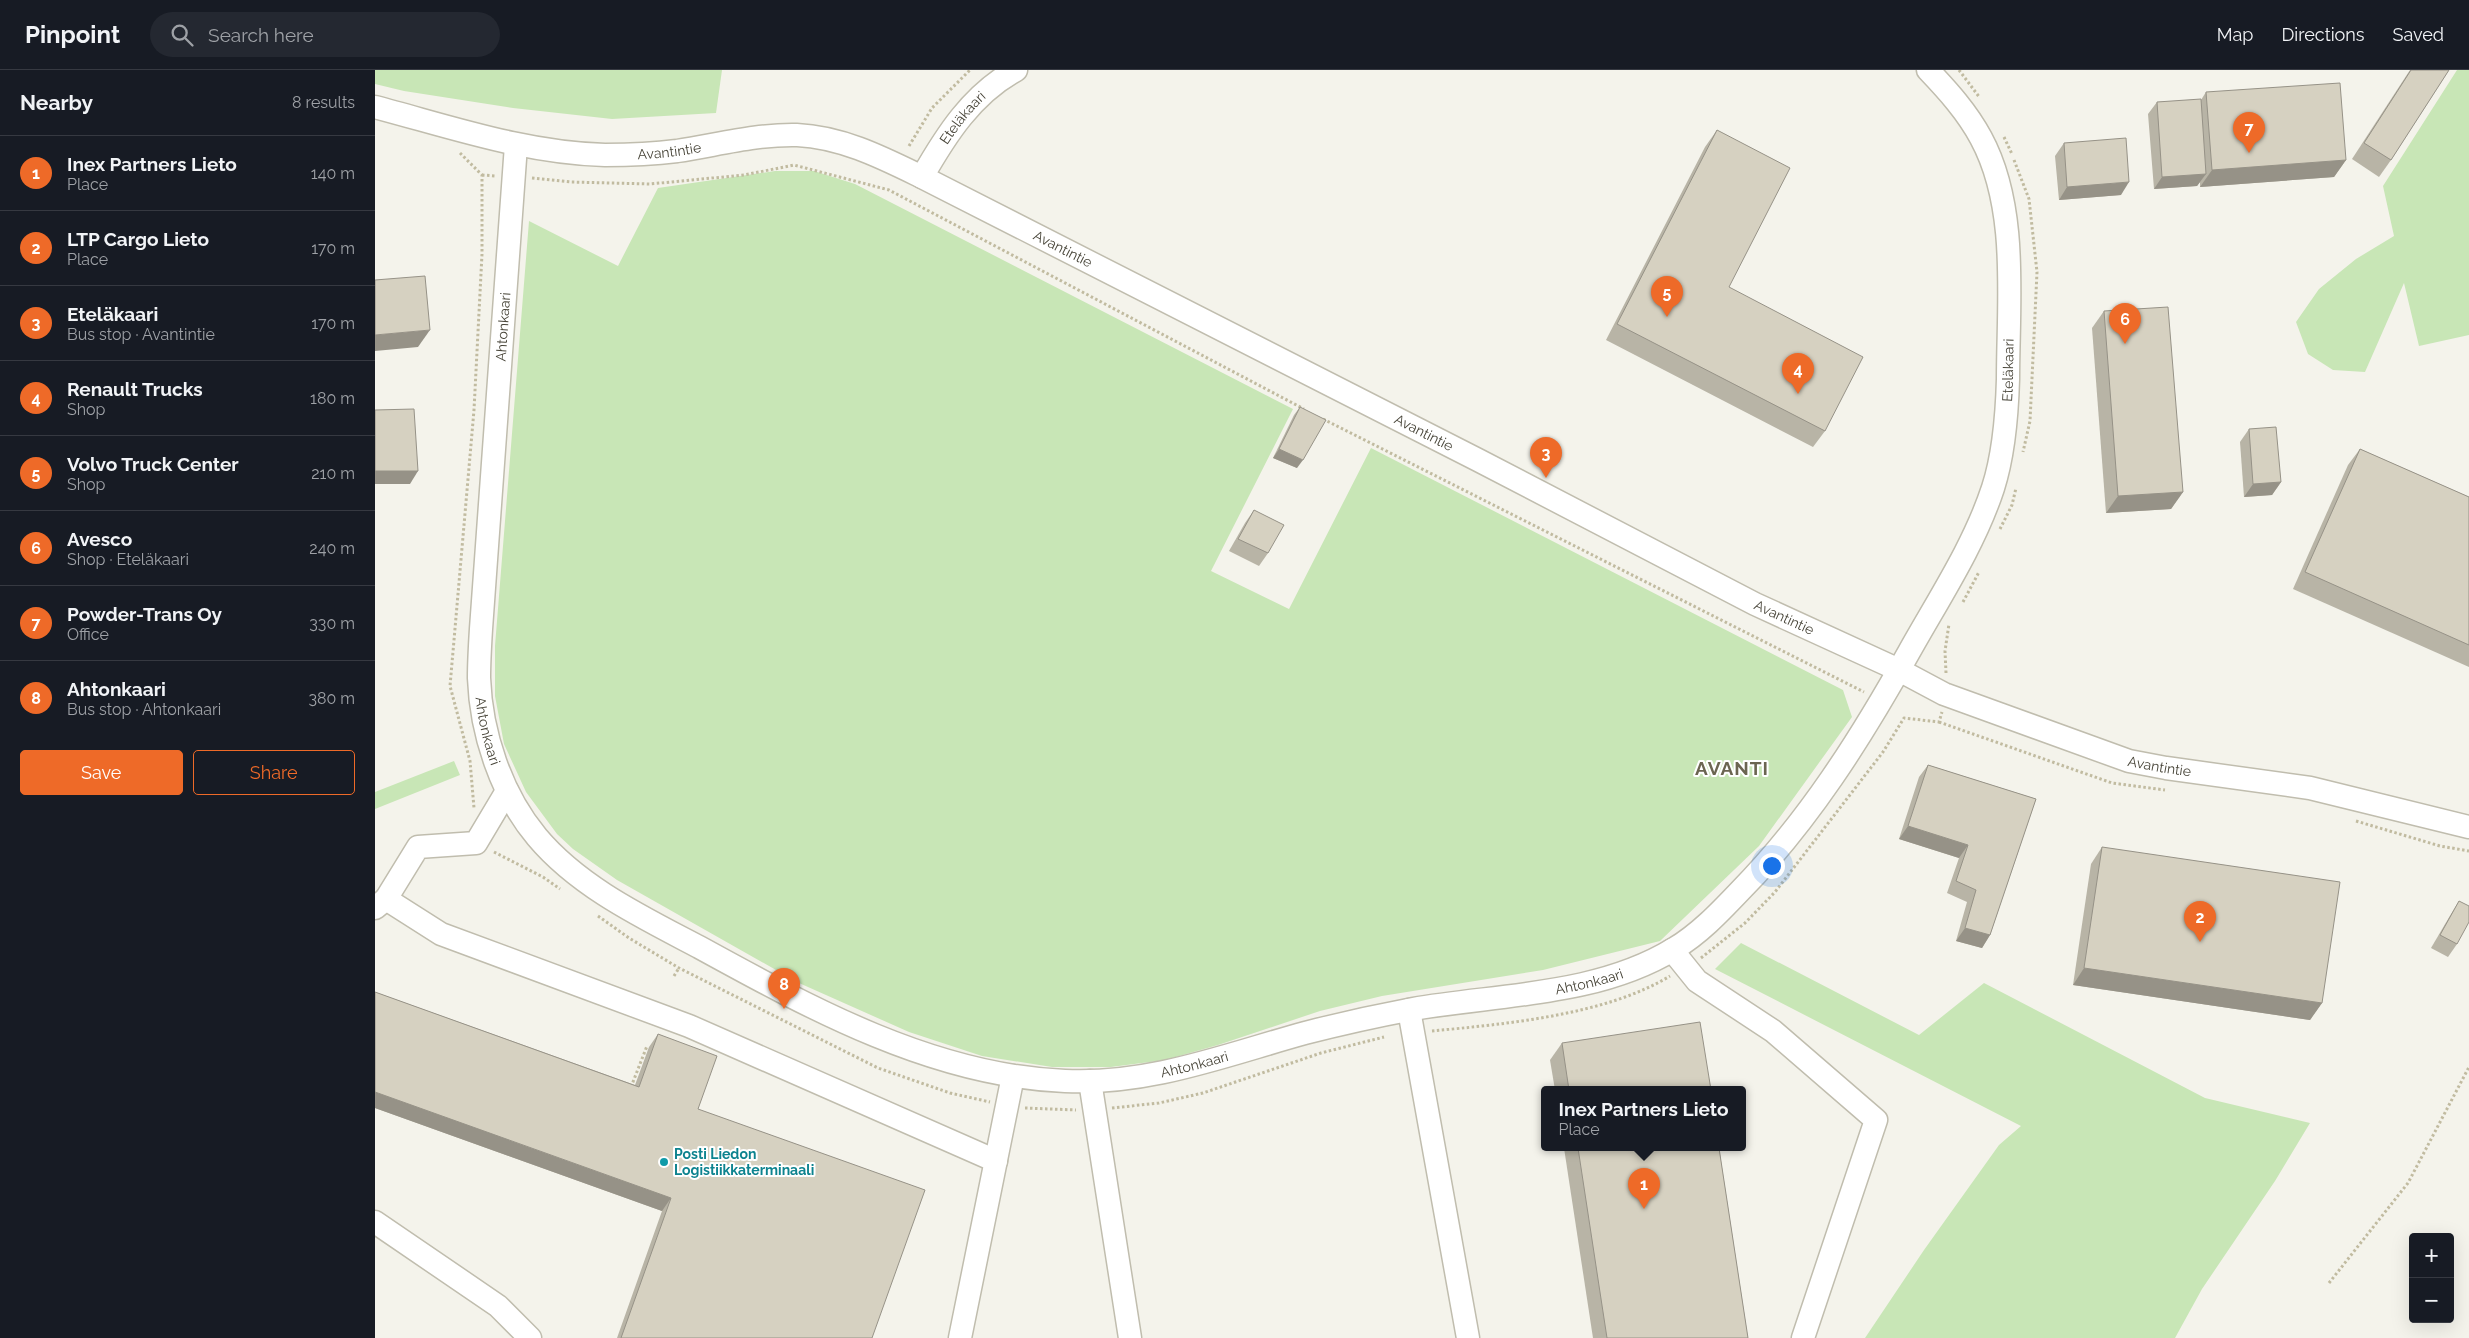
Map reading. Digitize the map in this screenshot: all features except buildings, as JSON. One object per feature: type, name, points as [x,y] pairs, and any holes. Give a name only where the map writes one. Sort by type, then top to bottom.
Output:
[{"type":"street","name":"Eteläkaari","points":[[923,177],[944,140],[965,112],[983,93],[1016,70]]},
{"type":"street","name":"Eteläkaari","points":[[1899,670],[1961,559],[1993,488],[2003,450],[2007,400],[2008,260],[2004,201],[1993,164],[1982,139],[1962,108],[1928,70]]},
{"type":"street","name":"Avantintie","points":[[375,107],[516,145],[563,152],[626,155],[675,151],[759,137],[797,135],[823,138],[862,150],[923,177],[1478,460],[1755,604],[1899,670],[1944,694],[2129,761],[2310,788],[2469,827]]},
{"type":"street","name":"Ahtonkaari","points":[[516,145],[481,629],[479,682],[495,763],[507,791],[535,835],[561,860],[601,892],[640,915],[819,1011],[928,1055],[1013,1076],[1065,1081],[1150,1076],[1316,1030],[1409,1010],[1590,982],[1643,965],[1679,958],[1697,934],[1757,874],[1793,830],[1831,780],[1881,703],[1899,670]]},
{"type":"street","points":[[507,791],[477,843],[418,847],[380,904],[441,934],[689,1026],[996,1161]]},
{"type":"street","points":[[1679,958],[1697,981],[1773,1030],[1876,1120],[1803,1338]]},
{"type":"street","points":[[1409,1010],[1411,1033],[1468,1338]]},
{"type":"street","points":[[960,1338],[1013,1076]]},
{"type":"street","points":[[1090,1081],[1130,1338]]},
{"type":"street","points":[[375,1222],[499,1306],[530,1338]]},
{"type":"path","points":[[909,146],[933,108],[970,70]]},
{"type":"path","points":[[454,150],[462,153],[482,175],[482,254],[474,410],[451,686],[470,761],[477,843],[543,877],[566,893]]},
{"type":"path","points":[[482,175],[514,176],[571,182],[650,184],[744,175],[794,165],[889,190],[1312,413]]},
{"type":"path","points":[[1321,418],[1865,692]]},
{"type":"path","points":[[1899,714],[1904,718],[1939,722],[1942,710]]},
{"type":"path","points":[[597,916],[679,968],[878,1068],[949,1092],[1006,1106],[1049,1110],[1095,1110],[1159,1103],[1203,1093],[1321,1052],[1390,1035],[1491,1026],[1588,1008],[1648,990],[1679,958],[1702,957],[1745,923],[1775,892],[1883,752],[1904,718]]},
{"type":"path","points":[[2367,825],[2440,846],[2469,851]]},
{"type":"path","points":[[674,976],[679,968]]},
{"type":"path","points":[[628,1096],[647,1046]]},
{"type":"path","points":[[2329,1283],[2408,1183],[2469,1067]]},
{"type":"green space","points":[[375,70],[722,70],[716,113],[612,119],[513,108],[404,91],[375,84]]},
{"type":"green space","points":[[2457,70],[2469,70],[2469,335],[2419,346],[2404,283],[2365,372],[2333,370],[2308,354],[2296,322],[2319,289],[2356,259],[2394,236],[2383,186]]},
{"type":"green space","points":[[775,171],[814,171],[855,184],[1293,409],[1211,571],[1289,609],[1371,448],[1843,690],[1852,717],[1759,846],[1660,941],[1543,970],[1382,996],[1320,1011],[1218,1045],[1165,1060],[1111,1067],[1052,1067],[982,1056],[909,1032],[799,983],[617,880],[573,849],[557,834],[526,792],[504,744],[495,696],[495,646],[529,221],[618,266],[658,188]]},
{"type":"green space","points":[[454,761],[460,775],[375,809],[375,792]]},
{"type":"green space","points":[[1741,943],[1919,1035],[1984,983],[2205,1098],[2310,1123],[2275,1181],[2202,1289],[2175,1338],[1865,1338],[1924,1250],[1999,1145],[2021,1126],[1715,969]]},
{"type":"place","name":"Powder-Trans Oy","points":[[2249,153]]},
{"type":"place","name":"Volvo Truck Center","points":[[1667,317]]},
{"type":"place","name":"Avesco","points":[[2125,344]]},
{"type":"place","name":"Renault Trucks","points":[[1798,394]]},
{"type":"place","name":"Eteläkaari","points":[[1546,478]]},
{"type":"place","name":"LTP Cargo Lieto","points":[[2200,942]]},
{"type":"place","name":"Ahtonkaari","points":[[784,1009]]},
{"type":"place","name":"Posti Liedon Logistiikkaterminaali","points":[[664,1162]]},
{"type":"place","name":"Inex Partners Lieto","points":[[1644,1209]]},
{"type":"district","name":"AVANTI","points":[[1732,768]]}]
